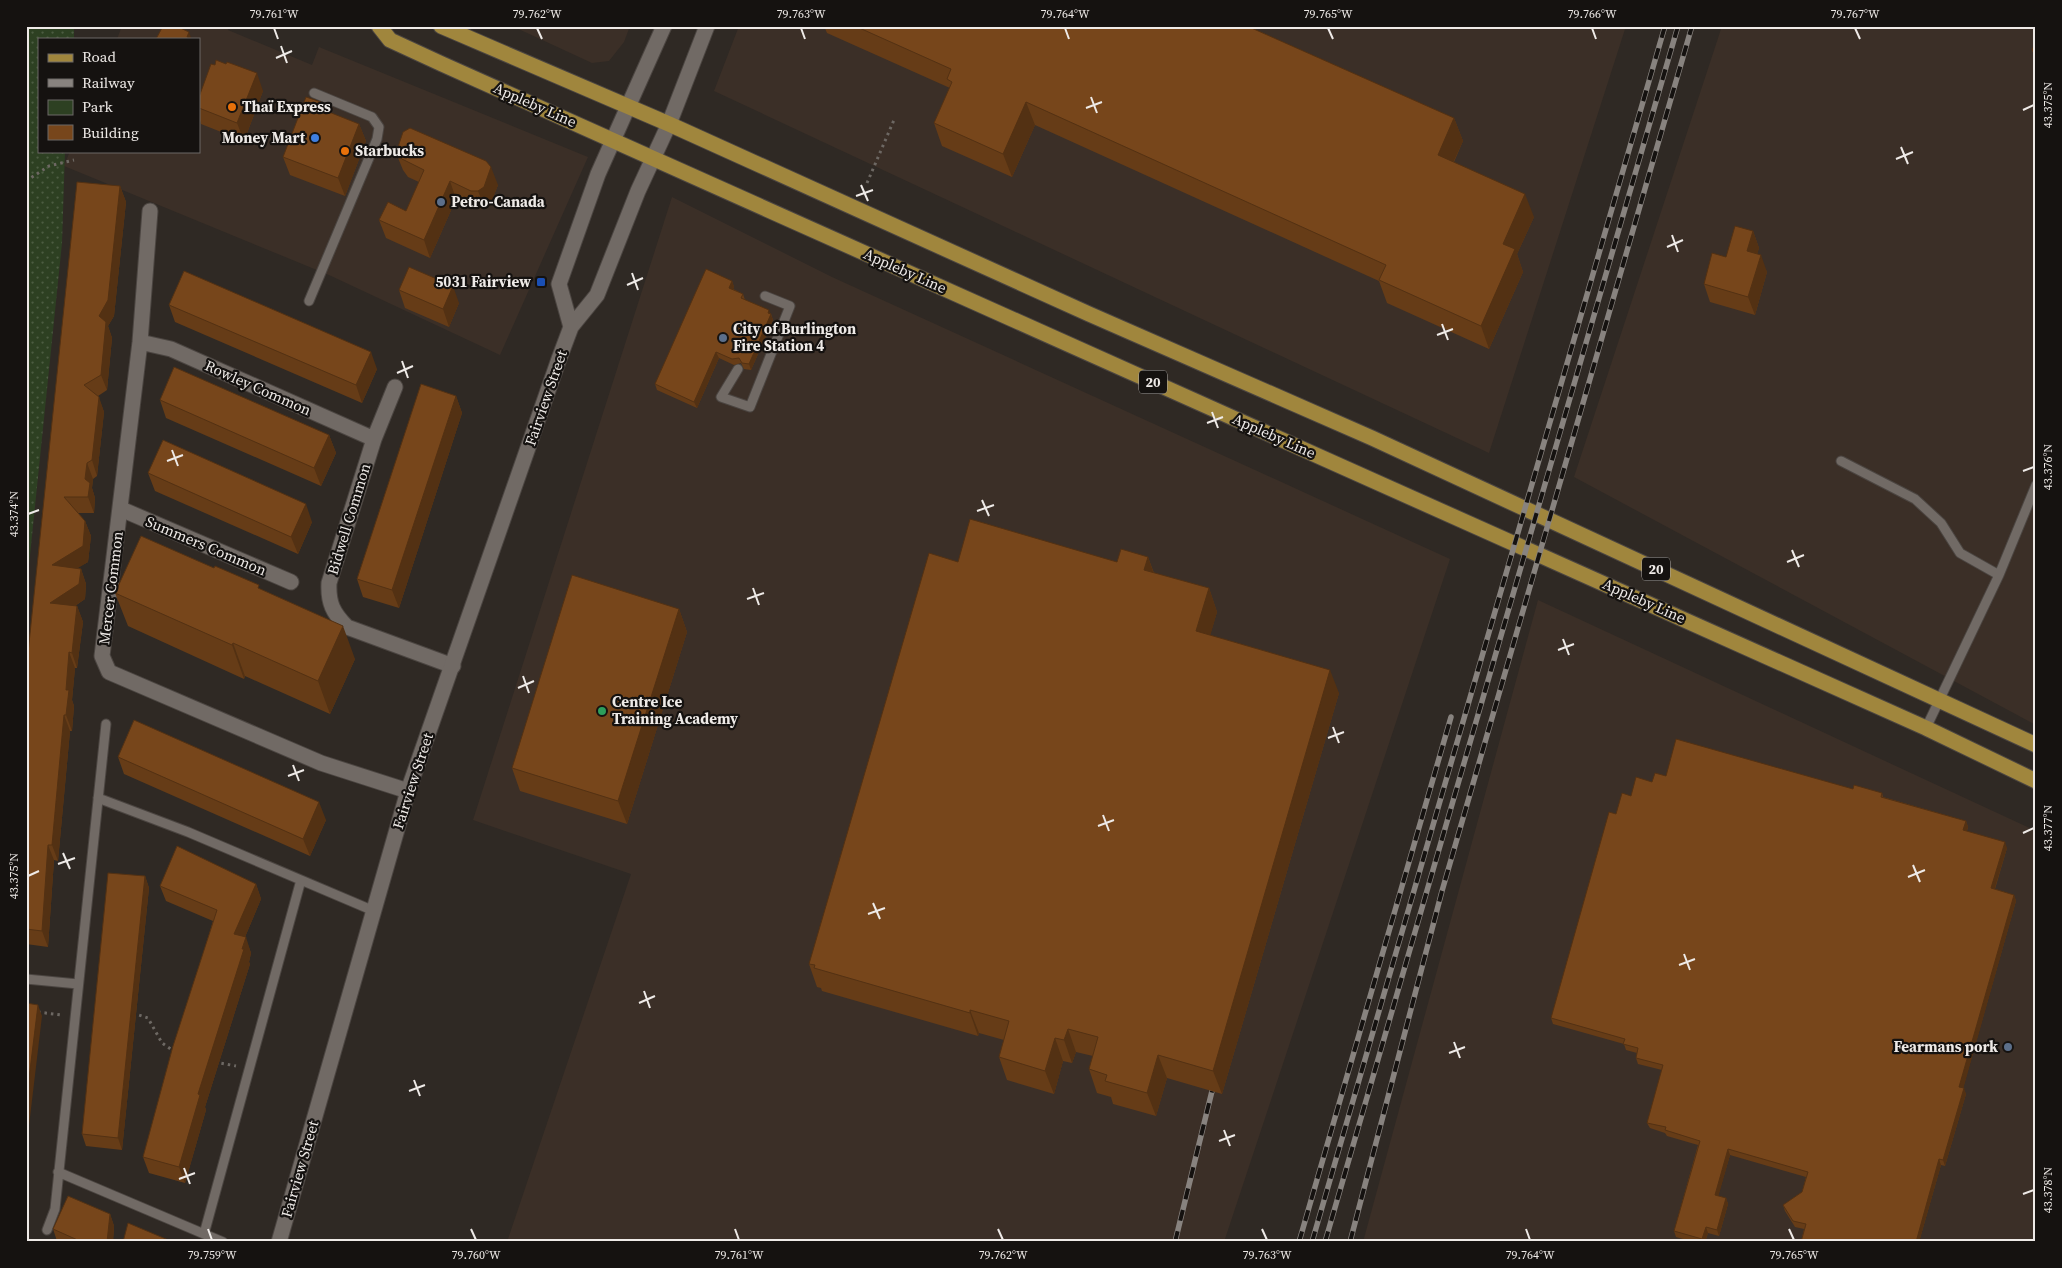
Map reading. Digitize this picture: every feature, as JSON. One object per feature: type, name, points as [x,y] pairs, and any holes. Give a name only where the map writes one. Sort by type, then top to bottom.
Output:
[{"type":"main road","name":"Appleby Line","points":[[380,26],[390,40],[1926,728],[2036,781]]},
{"type":"main road","points":[[440,26],[629,106]]},
{"type":"main road","name":"20","points":[[629,106],[1089,314],[1372,438],[2036,745]]},
{"type":"street","points":[[571,327],[559,284],[598,174],[664,26]]},
{"type":"street","name":"Fairview Street","points":[[279,1242],[408,791],[571,327],[597,295],[638,191],[670,124],[707,26]]},
{"type":"street","name":"Mercer Common","points":[[150,211],[140,342],[102,656],[110,672],[321,763],[408,791]]},
{"type":"street","name":"Rowley Common","points":[[140,342],[156,344],[171,349],[374,439]]},
{"type":"street","name":"Bidwell Common","points":[[395,387],[374,439],[329,583],[329,604],[335,615],[347,627],[453,666]]},
{"type":"street","name":"Summers Common","points":[[121,509],[290,582]]},
{"type":"lane","points":[[309,301],[377,139],[379,127],[372,117],[314,93]]},
{"type":"lane","points":[[738,369],[721,397],[750,407],[790,306],[765,296]]},
{"type":"lane","points":[[1841,461],[1915,499],[1941,523],[1960,553],[1999,575]]},
{"type":"lane","points":[[1926,728],[1999,575],[2036,485]]},
{"type":"lane","points":[[47,1230],[55,1210],[106,724]]},
{"type":"lane","points":[[98,798],[188,832],[374,911]]},
{"type":"lane","points":[[204,1234],[301,880]]},
{"type":"lane","points":[[26,979],[78,984]]},
{"type":"lane","points":[[58,1172],[223,1242]]},
{"type":"path","points":[[866,183],[894,120]]},
{"type":"path","points":[[26,181],[49,166],[74,160]]},
{"type":"path","points":[[36,1012],[74,1016]]},
{"type":"path","points":[[123,1012],[148,1018],[162,1043],[171,1051],[179,1053]]},
{"type":"path","points":[[212,1061],[249,1069]]},
{"type":"shaded area","points":[[122,26],[230,26],[228,30],[312,65],[319,47],[588,157],[500,355],[329,275],[64,166],[70,152],[200,152],[200,38],[117,38]]},
{"type":"shaded area","points":[[512,26],[630,26],[624,42],[609,61],[592,63]]},
{"type":"shaded area","points":[[739,26],[1626,26],[1489,453],[714,91]]},
{"type":"shaded area","points":[[1722,26],[2036,26],[2036,725],[1574,477]]},
{"type":"shaded area","points":[[672,197],[832,277],[1450,559],[1224,1242],[507,1242],[631,874],[473,820]]},
{"type":"shaded area","points":[[1538,600],[2036,831],[2036,1242],[1363,1242]]},
{"type":"green space","points":[[26,26],[74,26],[74,38],[38,38],[38,152],[65,152],[62,243],[26,594]]},
{"type":"building","points":[[163,26],[176,26],[189,32],[187,37],[190,38],[157,38]]},
{"type":"building","points":[[855,26],[1247,26],[1454,118],[1438,155],[1525,194],[1503,244],[1515,249],[1481,326],[1379,280],[1386,265],[1026,102],[1003,154],[934,123],[952,82],[947,79],[951,69]]},
{"type":"building","points":[[2036,41],[2036,52],[2032,50]]},
{"type":"building","points":[[216,60],[226,64],[227,62],[257,73],[237,123],[200,108],[200,94],[211,64],[215,65]]},
{"type":"building","points":[[306,97],[321,102],[319,108],[359,124],[338,178],[283,157]]},
{"type":"building","points":[[410,128],[486,161],[491,167],[484,187],[478,191],[471,191],[450,181],[424,240],[379,220],[388,202],[406,211],[424,170],[402,159],[396,153],[403,132]]},
{"type":"building","points":[[77,182],[120,186],[108,300],[99,316],[106,322],[101,375],[84,385],[99,397],[92,460],[87,463],[85,479],[90,483],[88,497],[64,497],[85,521],[83,546],[52,565],[81,569],[79,584],[50,603],[77,606],[72,653],[69,652],[66,690],[69,690],[66,715],[64,715],[52,845],[48,845],[42,931],[26,929],[26,672]]},
{"type":"building","points":[[1735,226],[1753,231],[1747,251],[1761,255],[1748,297],[1704,284],[1712,253],[1726,257]]},
{"type":"building","points":[[409,267],[453,286],[443,309],[399,290]]},
{"type":"building","name":"City of Burlington Fire Station 4","points":[[706,269],[732,281],[729,288],[743,294],[741,298],[769,310],[768,313],[771,314],[749,364],[742,363],[739,358],[732,359],[716,352],[694,402],[655,384]]},
{"type":"building","points":[[184,271],[371,352],[356,385],[169,305]]},
{"type":"building","points":[[174,367],[329,435],[314,468],[160,400]]},
{"type":"building","points":[[421,384],[456,396],[392,590],[357,579]]},
{"type":"building","points":[[163,440],[306,504],[291,537],[148,473]]},
{"type":"building","points":[[970,519],[1117,562],[1121,549],[1148,557],[1144,570],[1209,588],[1196,631],[1330,670],[1213,1071],[1158,1055],[1147,1093],[1105,1081],[1107,1075],[1089,1069],[1098,1037],[1068,1029],[1064,1040],[1055,1038],[1045,1071],[999,1057],[1009,1021],[970,1010],[970,1013],[814,968],[815,965],[809,964],[929,553],[958,562]]},
{"type":"building","points":[[141,536],[214,568],[215,566],[259,585],[258,588],[343,626],[318,681],[115,593]]},
{"type":"building","points":[[572,575],[679,609],[618,801],[512,768]]},
{"type":"building","points":[[134,720],[319,802],[303,839],[118,757]]},
{"type":"building","points":[[1676,739],[1853,789],[1854,785],[1882,793],[1881,797],[1966,821],[1963,830],[2005,842],[1991,888],[2014,895],[1959,1087],[1964,1088],[1943,1160],[1939,1159],[1916,1242],[1801,1242],[1806,1224],[1793,1221],[1783,1205],[1802,1192],[1808,1172],[1728,1149],[1715,1195],[1726,1198],[1717,1230],[1706,1227],[1702,1239],[1674,1231],[1700,1141],[1665,1130],[1666,1127],[1647,1123],[1663,1065],[1636,1058],[1638,1048],[1623,1044],[1625,1039],[1551,1018],[1609,812],[1616,814],[1622,793],[1631,796],[1636,777],[1652,782],[1655,773],[1666,776]]},
{"type":"building","points":[[177,846],[256,884],[234,934],[246,937],[242,949],[244,949],[198,1094],[200,1095],[179,1167],[143,1157],[173,1046],[217,910],[160,886]]},
{"type":"building","points":[[108,873],[145,876],[118,1138],[82,1134]]},
{"type":"building","points":[[26,1003],[38,1005],[26,1103]]},
{"type":"building","points":[[68,1196],[110,1214],[107,1242],[82,1242],[53,1229]]},
{"type":"building","points":[[128,1223],[173,1242],[123,1242]]},
{"type":"railway","points":[[1312,1242],[1665,26]]},
{"type":"railway","points":[[1325,1242],[1678,26]]},
{"type":"railway","points":[[1350,1242],[1442,891],[1692,26]]},
{"type":"railway","points":[[1299,1242],[1451,717]]},
{"type":"railway","points":[[1175,1242],[1212,1091]]},
{"type":"place","name":"Thaï Express","points":[[232,107]]},
{"type":"place","name":"Money Mart","points":[[315,138]]},
{"type":"place","name":"Starbucks","points":[[345,151]]},
{"type":"place","name":"Petro-Canada","points":[[441,202]]},
{"type":"place","name":"5031 Fairview","points":[[541,282]]},
{"type":"place","name":"City of Burlington Fire Station 4","points":[[723,338]]},
{"type":"place","name":"Centre Ice Training Academy","points":[[602,711]]},
{"type":"place","name":"Fearmans pork","points":[[2008,1047]]}]
